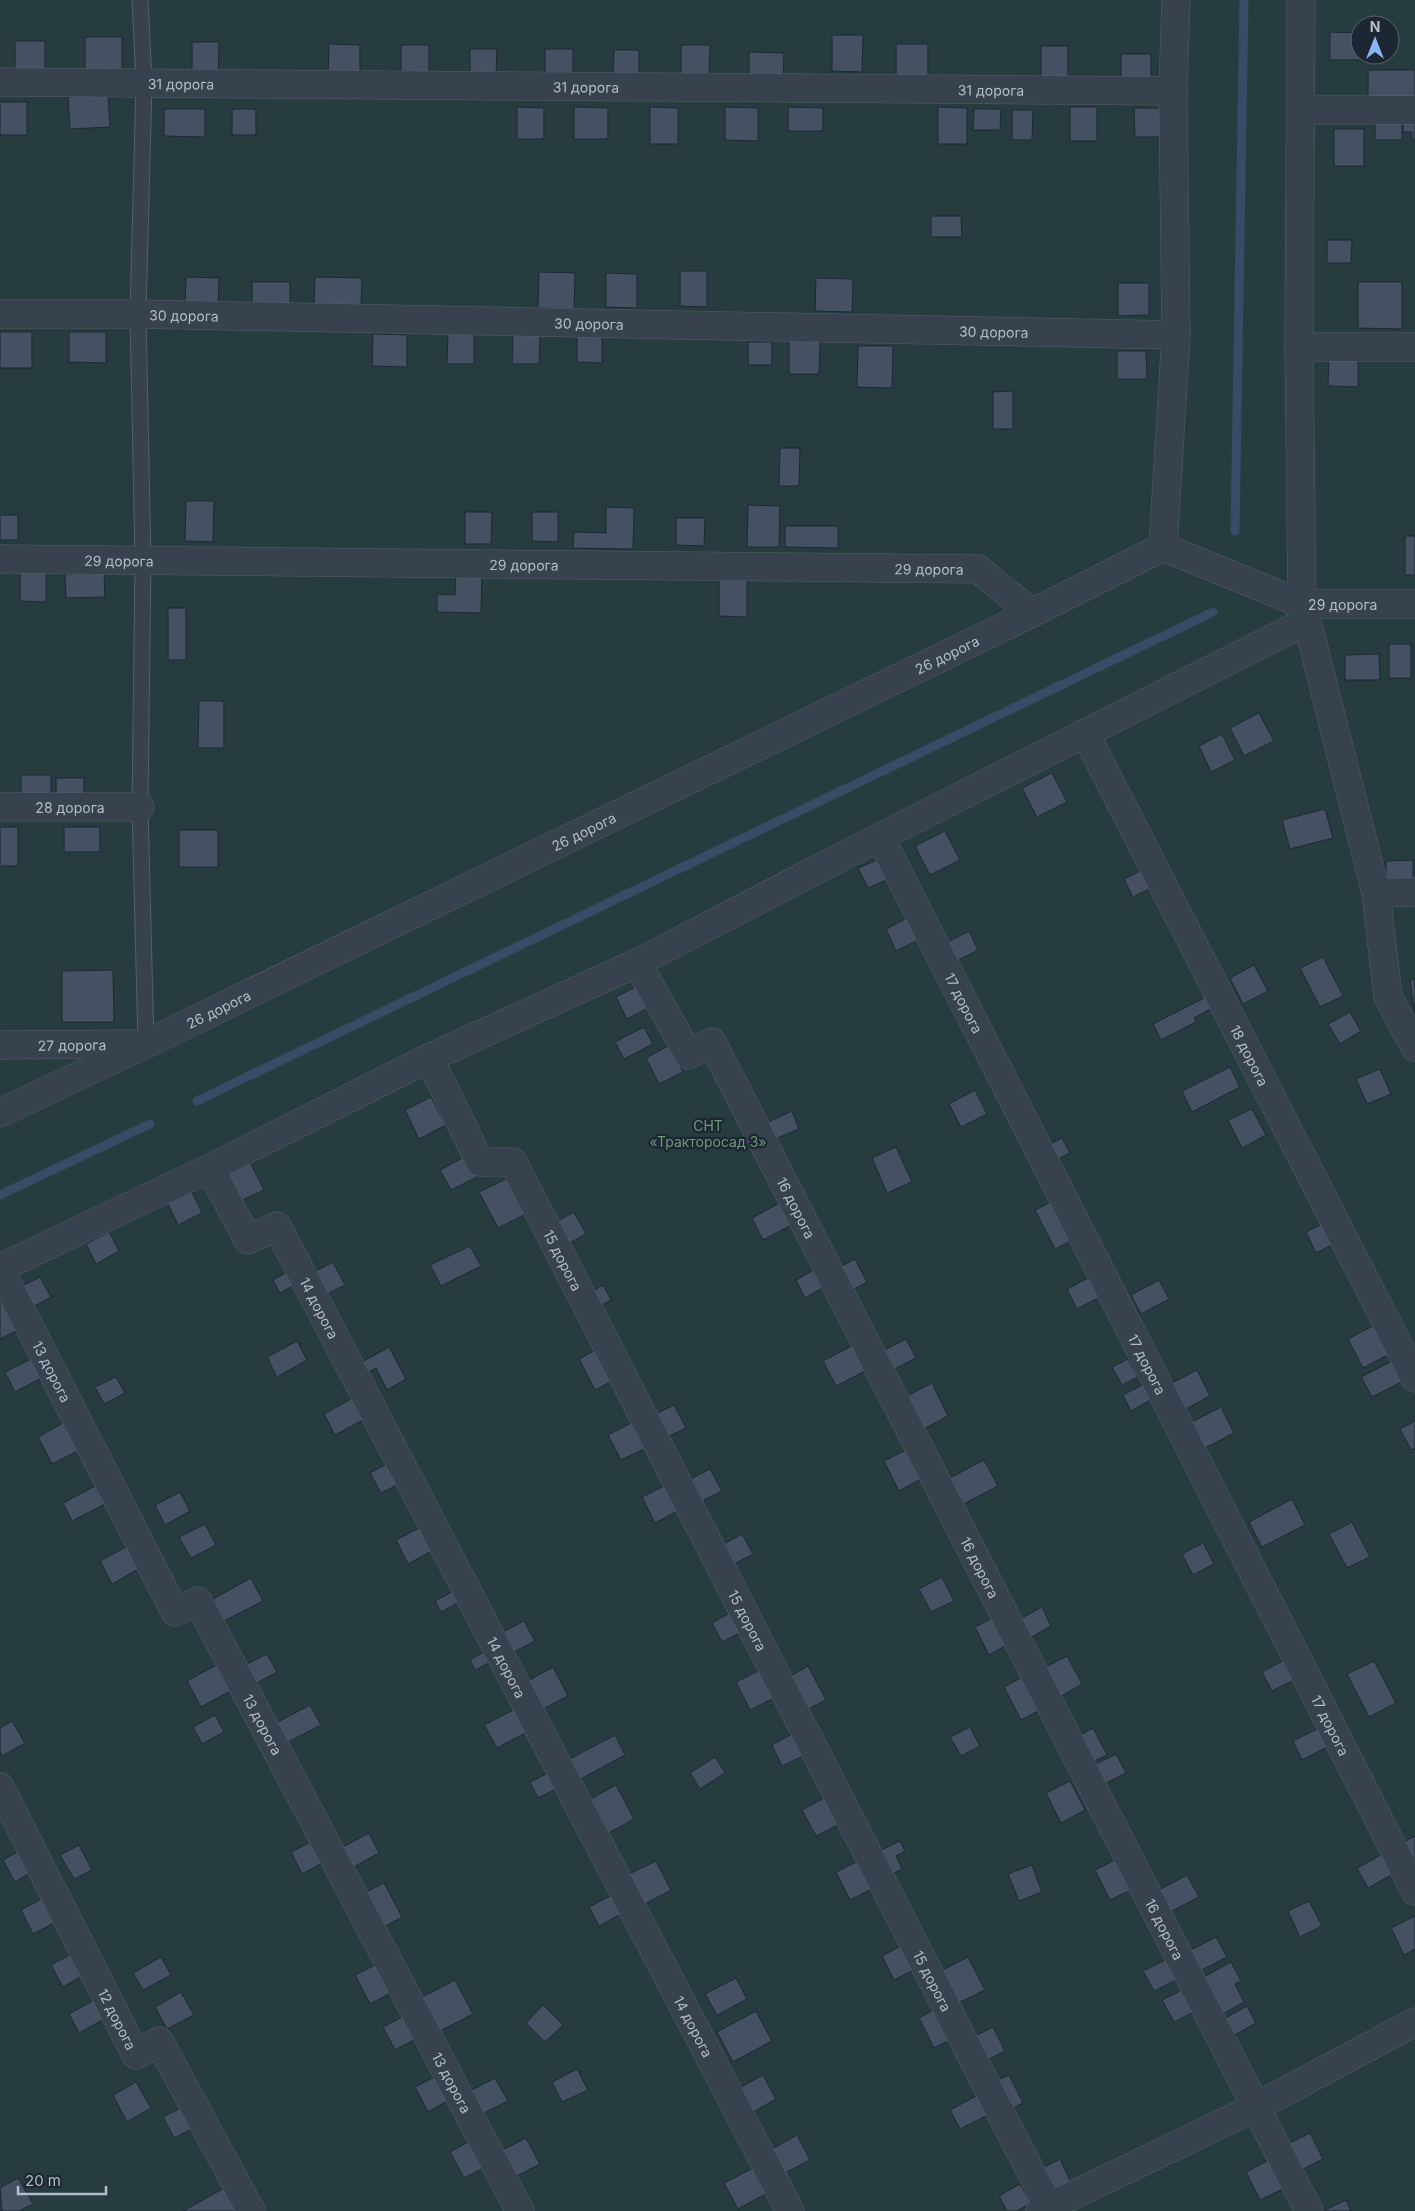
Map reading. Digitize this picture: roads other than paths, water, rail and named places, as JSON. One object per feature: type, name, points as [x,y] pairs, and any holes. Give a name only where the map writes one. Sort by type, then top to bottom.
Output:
[{"type":"street","points":[[1164,546],[1176,335],[1174,91],[1176,0]]},
{"type":"street","points":[[1301,0],[1302,110],[1299,347],[1304,612],[1376,893],[1388,997],[1415,1046]]},
{"type":"street","name":"31 дорога","points":[[0,82],[1174,91]]},
{"type":"street","points":[[1302,110],[1415,110]]},
{"type":"street","name":"30 дорога","points":[[0,314],[138,314],[1176,335]]},
{"type":"street","points":[[1299,347],[1415,347]]},
{"type":"street","name":"29 дорога","points":[[1164,546],[1304,612],[1415,604]]},
{"type":"street","name":"26 дорога","points":[[0,1112],[146,1044],[1032,613],[1164,546]]},
{"type":"street","name":"29 дорога","points":[[0,559],[978,569],[1032,613]]},
{"type":"street","points":[[0,1268],[210,1168],[429,1058],[637,963],[1085,733],[1304,612]]},
{"type":"street","name":"18 дорога","points":[[1085,733],[1415,1378]]},
{"type":"street","name":"28 дорога","points":[[0,807],[140,807]]},
{"type":"street","name":"17 дорога","points":[[880,837],[1415,1891]]},
{"type":"street","points":[[1376,893],[1415,892]]},
{"type":"street","name":"16 дорога","points":[[637,963],[689,1055],[712,1042],[1309,2211]]},
{"type":"street","name":"27 дорога","points":[[0,1045],[146,1044]]},
{"type":"street","name":"15 дорога","points":[[429,1058],[480,1162],[513,1162],[1046,2210]]},
{"type":"street","name":"14 дорога","points":[[210,1168],[248,1240],[277,1226],[790,2211]]},
{"type":"street","name":"13 дорога","points":[[0,1268],[175,1612],[198,1601],[520,2211]]},
{"type":"street","name":"12 дорога","points":[[0,1787],[136,2055],[158,2042],[252,2211]]},
{"type":"street","points":[[1046,2210],[1256,2107],[1415,2022]]},
{"type":"lane","points":[[140,0],[144,82],[138,314],[143,560],[140,807],[146,1044]]},
{"type":"waterway","points":[[1235,531],[1244,0]]},
{"type":"waterway","points":[[197,1101],[1213,612]]},
{"type":"waterway","points":[[0,1195],[150,1124]]},
{"type":"park label","name":"СНТ «Тракторосад 3»","points":[[708,1134]]}]
